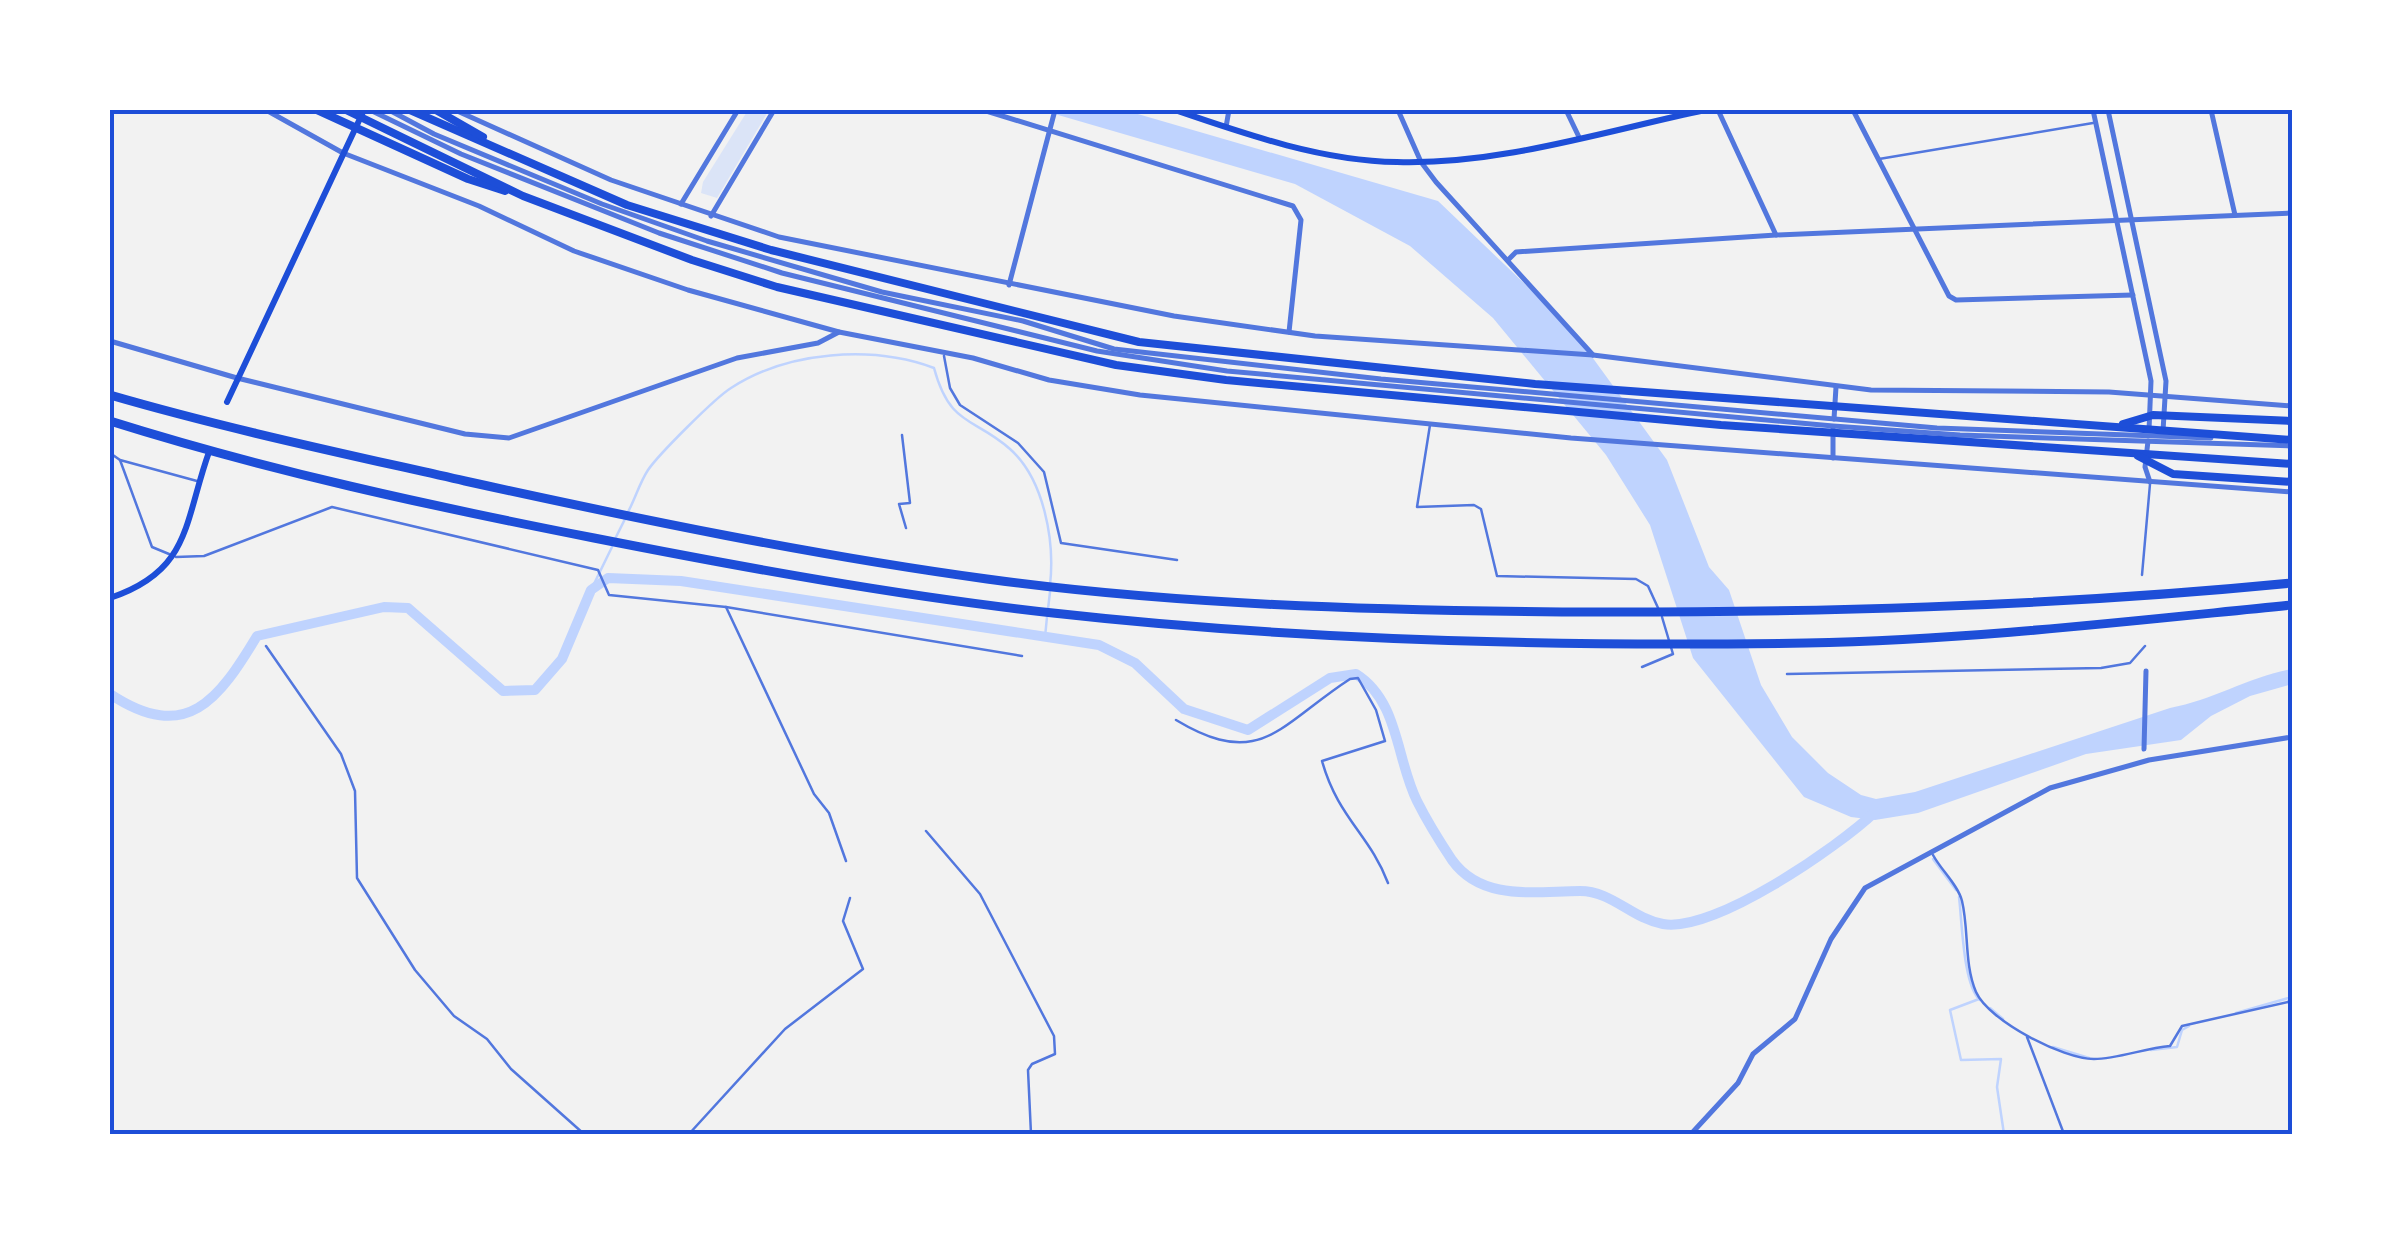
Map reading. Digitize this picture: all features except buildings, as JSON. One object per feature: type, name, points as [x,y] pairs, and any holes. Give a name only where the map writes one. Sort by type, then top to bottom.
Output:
[{"type":"highway","points":[[317,110],[468,180],[523,196],[777,288],[1116,364],[1226,380],[1721,425],[2292,464]]},
{"type":"highway","points":[[346,110],[523,196]]},
{"type":"highway","points":[[410,110],[628,204],[771,250],[1139,342],[1534,384],[2292,442]]},
{"type":"highway","points":[[436,110],[518,157]]},
{"type":"highway","points":[[110,394],[224,428],[704,534],[989,580],[1158,597],[1293,604],[1741,611],[1997,606],[2292,583]]},
{"type":"highway","points":[[2116,426],[2153,415],[2292,421]]},
{"type":"highway","points":[[110,421],[200,450],[432,506],[732,565],[1050,613],[1442,640],[1670,644],[1990,634],[2292,605]]},
{"type":"highway","points":[[2134,454],[2174,474],[2292,482]]},
{"type":"main road","points":[[227,402],[367,110]]},
{"type":"main road","points":[[1175,110],[1342,156],[1421,162],[1460,161],[1705,110]]},
{"type":"main road","points":[[110,598],[150,582],[175,556],[209,452]]},
{"type":"street","points":[[266,110],[344,153],[479,206],[574,251],[688,290],[839,332],[943,352],[1049,380],[1140,395],[1571,438],[2292,492]]},
{"type":"street","points":[[367,110],[461,154],[659,233],[782,273],[1097,351],[1227,371],[1632,408],[2148,442],[2162,438],[2292,442]]},
{"type":"street","points":[[389,110],[434,134],[602,204],[707,241],[882,292],[1023,321],[1114,348],[1833,422],[2149,433],[2162,438]]},
{"type":"street","points":[[455,110],[611,180],[779,237],[1174,316],[1289,332],[1593,355],[1836,387],[2151,397],[2292,406]]},
{"type":"street","points":[[712,216],[774,110]]},
{"type":"street","points":[[983,110],[1050,133],[1122,150],[1298,210],[1301,220],[1289,332]]},
{"type":"street","points":[[1009,285],[1055,110]]},
{"type":"street","points":[[1226,127],[1230,110]]},
{"type":"street","points":[[1398,110],[1421,162],[1593,355]]},
{"type":"street","points":[[1566,110],[1579,137]]},
{"type":"street","points":[[1718,110],[1776,235]]},
{"type":"street","points":[[1853,110],[1945,290],[1956,300],[2132,296]]},
{"type":"street","points":[[2093,110],[2151,397],[2145,467],[2150,482]]},
{"type":"street","points":[[2108,110],[2168,399],[2150,482]]},
{"type":"street","points":[[2211,110],[2235,216]]},
{"type":"street","points":[[681,204],[736,111]]},
{"type":"street","points":[[1509,259],[1516,252],[1776,235],[2292,213]]},
{"type":"street","points":[[110,341],[236,378],[465,434],[509,438],[736,358],[818,343],[839,332]]},
{"type":"street","points":[[1833,460],[1836,387]]},
{"type":"street","points":[[2144,749],[2146,671]]},
{"type":"street","points":[[1691,1134],[1738,1083],[1753,1054],[1794,1019],[1855,899],[1865,888],[2050,788],[2149,760],[2292,737]]},
{"type":"lane","points":[[1878,160],[2096,122]]},
{"type":"lane","points":[[943,352],[950,388],[960,406],[1018,443],[1044,472],[1061,544],[1178,560]]},
{"type":"lane","points":[[1430,422],[1418,507],[1474,504],[1481,510],[1497,576],[1636,579],[1648,586],[1674,648],[1670,658],[1642,666]]},
{"type":"lane","points":[[902,436],[910,503],[899,504],[906,528]]},
{"type":"lane","points":[[110,453],[120,460],[198,482]]},
{"type":"lane","points":[[120,460],[152,547],[175,556],[204,556],[332,507],[598,570],[609,595],[726,607],[1022,656]]},
{"type":"lane","points":[[2142,575],[2150,482]]},
{"type":"lane","points":[[726,607],[814,794],[829,813],[846,861]]},
{"type":"lane","points":[[266,646],[342,754],[354,791],[357,878],[415,970],[454,1016],[487,1039],[511,1070],[584,1134]]},
{"type":"lane","points":[[1787,674],[2101,668],[2130,663],[2145,646]]},
{"type":"lane","points":[[1176,720],[1228,745],[1259,743],[1320,698],[1358,678],[1376,710],[1386,742],[1322,761],[1341,812],[1380,860],[1388,883]]},
{"type":"lane","points":[[926,831],[980,894],[1054,1036],[1055,1054],[1032,1064],[1028,1070],[1031,1134]]},
{"type":"lane","points":[[1932,854],[1962,899],[1977,994],[1992,1012],[2027,1036],[2097,1060],[2170,1046],[2182,1026],[2292,1001]]},
{"type":"lane","points":[[689,1134],[785,1029],[863,969],[843,921],[850,898]]},
{"type":"lane","points":[[2027,1036],[2064,1134]]},
{"type":"shaded area","points":[[748,110],[769,110],[717,198],[701,193],[703,182]]},
{"type":"water","points":[[1041,110],[1124,110],[1438,201],[1571,328],[1667,460],[1709,567],[1729,590],[1761,685],[1792,737],[1828,773],[1861,795],[1876,799],[1915,792],[2292,669],[2292,684],[2250,696],[2211,716],[2181,740],[2086,754],[1918,813],[1875,820],[1851,817],[1804,797],[1693,658],[1650,525],[1606,455],[1493,318],[1410,246],[1295,184]]},
{"type":"waterway","points":[[628,512],[654,462],[731,388],[778,366],[804,359],[884,356],[934,368],[940,387],[956,411],[1022,462],[1045,512],[1051,549],[1050,585]]},
{"type":"waterway","points":[[615,539],[625,519]]},
{"type":"waterway","points":[[591,590],[612,547]]},
{"type":"waterway","points":[[110,694],[137,709],[180,715],[198,708],[214,695],[257,636],[384,607],[408,608],[503,691],[535,690],[562,659],[591,590],[608,578],[681,581],[1099,645],[1135,663],[1184,709],[1248,730],[1330,678],[1356,674],[1381,699],[1417,801],[1447,853],[1464,873],[1478,883],[1511,891],[1591,892],[1663,924],[1685,923],[1743,902],[1833,846],[1875,812]]},
{"type":"waterway","points":[[1048,609],[1050,592]]},
{"type":"waterway","points":[[1045,637],[1047,617]]},
{"type":"waterway","points":[[1933,859],[1956,890]]},
{"type":"waterway","points":[[1959,897],[1967,967],[1980,1000]]},
{"type":"waterway","points":[[2236,1013],[2292,997]]},
{"type":"waterway","points":[[1979,999],[1950,1010],[1961,1060],[2001,1059],[1997,1087],[2004,1134]]},
{"type":"waterway","points":[[1990,1008],[2003,1019]]},
{"type":"waterway","points":[[2151,1050],[2177,1047],[2182,1030],[2189,1026]]},
{"type":"waterway","points":[[2053,1047],[2089,1058]]}]
